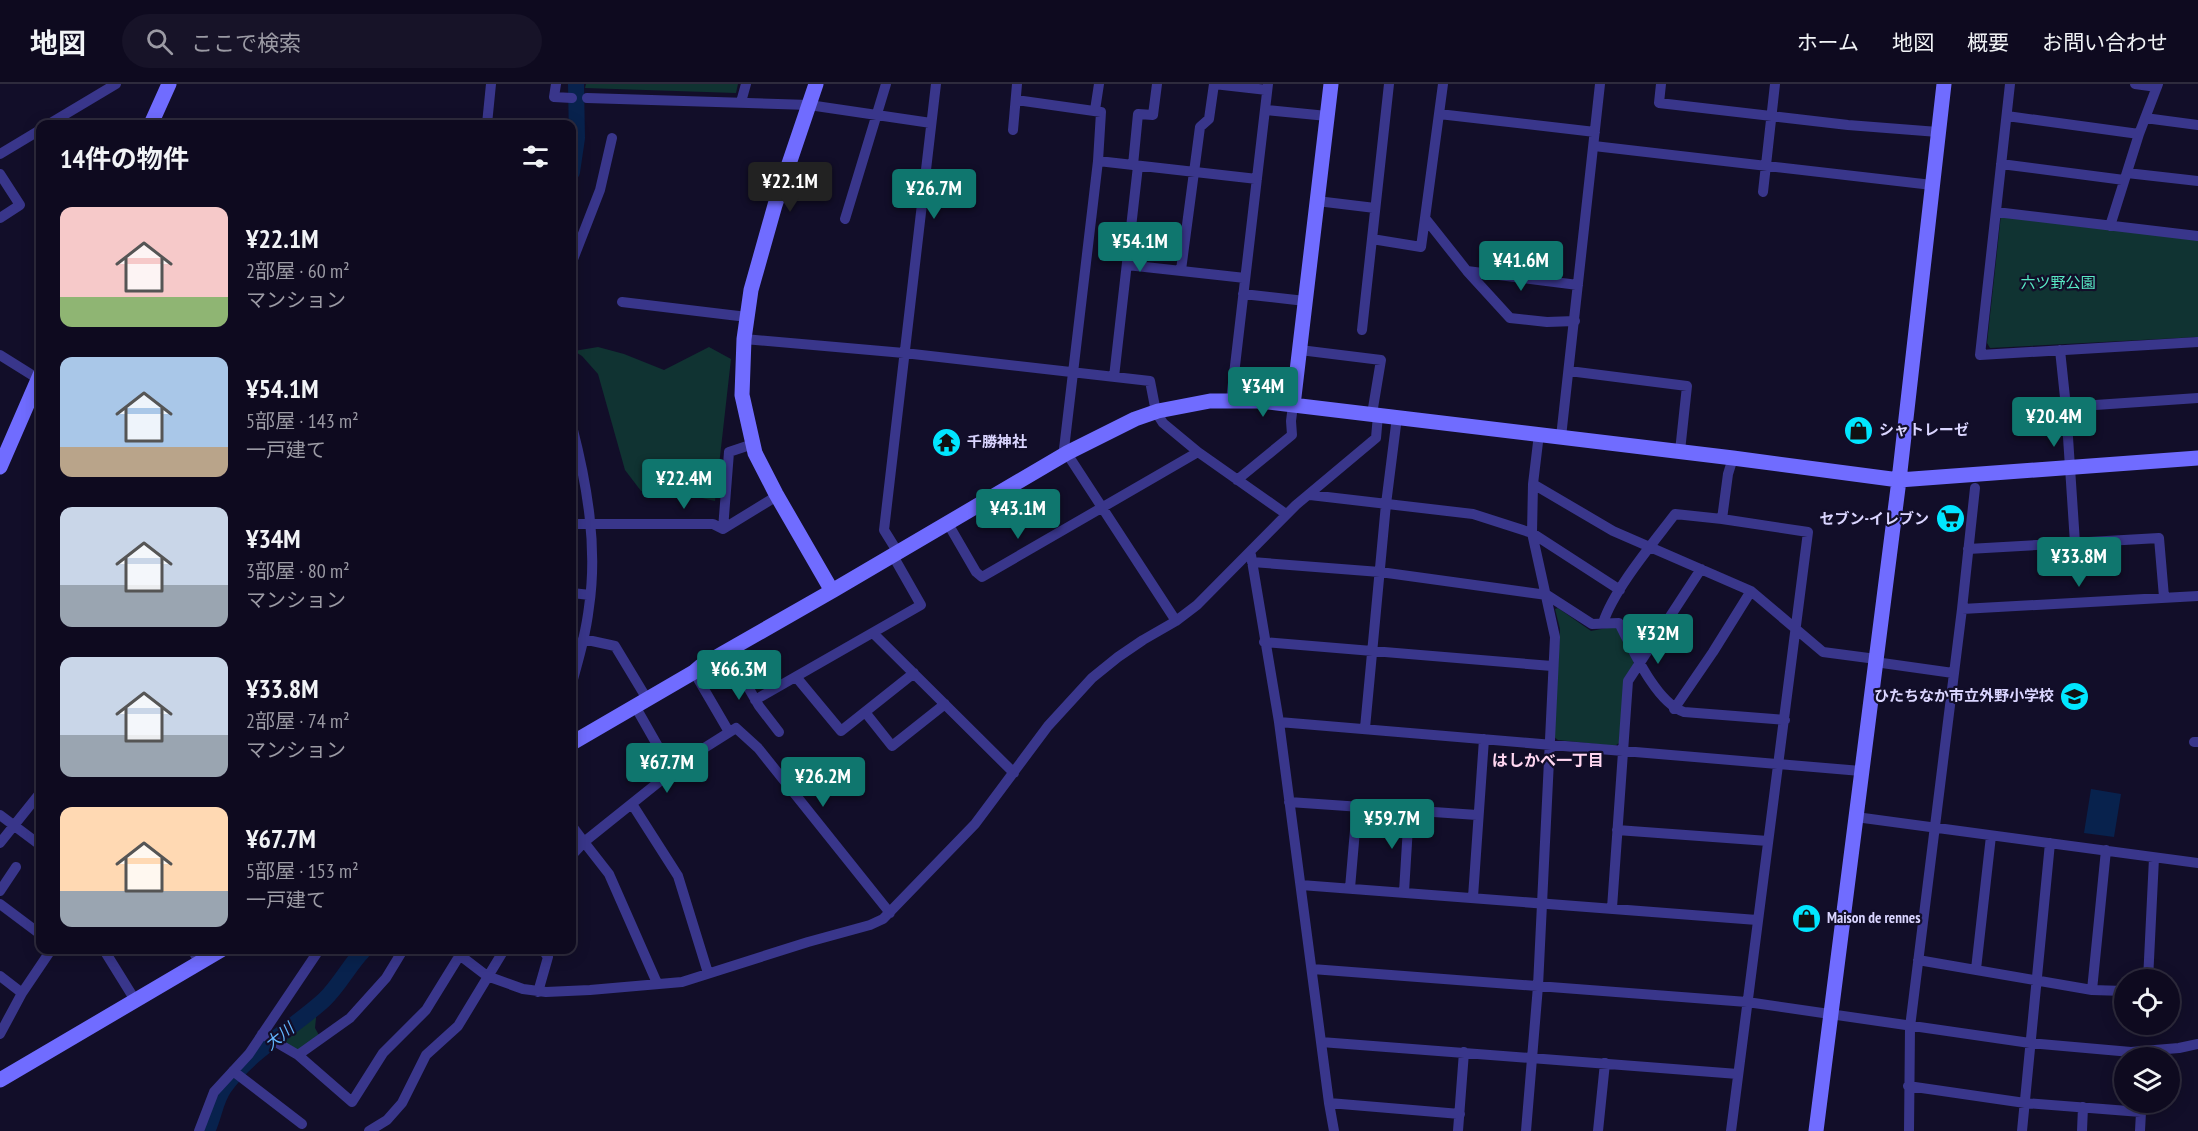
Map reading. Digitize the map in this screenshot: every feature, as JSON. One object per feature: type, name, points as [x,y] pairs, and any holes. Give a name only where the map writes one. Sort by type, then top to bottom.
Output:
[{"type":"street","points":[[56,120],[116,84]]},
{"type":"street","points":[[153,120],[169,84]]},
{"type":"street","points":[[488,120],[492,84]]},
{"type":"street","points":[[556,84],[554,97],[572,98]]},
{"type":"street","points":[[741,102],[746,84]]},
{"type":"street","points":[[816,84],[775,206],[751,290],[744,339],[742,395],[755,453],[832,591]]},
{"type":"street","points":[[845,219],[886,84]]},
{"type":"street","points":[[755,700],[921,605],[884,530],[936,84]]},
{"type":"street","points":[[1013,130],[1017,84]]},
{"type":"street","points":[[1095,110],[1099,84]]},
{"type":"street","points":[[1114,376],[1136,166],[1138,114],[1153,115],[1157,84]]},
{"type":"street","points":[[1181,270],[1200,127],[1209,119],[1214,84],[1268,87],[1231,400]]},
{"type":"street","points":[[1237,480],[1292,435],[1291,421],[1331,84]]},
{"type":"street","points":[[1362,330],[1389,84]]},
{"type":"street","points":[[1372,239],[1421,247],[1443,84]]},
{"type":"street","points":[[1561,437],[1594,146],[1598,84]]},
{"type":"street","points":[[1661,84],[1659,103],[1848,125],[1938,132]]},
{"type":"street","points":[[1763,192],[1776,84]]},
{"type":"street","points":[[1816,1131],[1899,480],[1944,84]]},
{"type":"street","points":[[2010,84],[1980,355],[2198,342]]},
{"type":"street","points":[[2110,226],[2157,85],[2135,84]]},
{"type":"street","points":[[587,98],[809,105],[931,123]]},
{"type":"street","points":[[1016,100],[1101,112],[1098,161],[1064,449],[1176,621]]},
{"type":"street","points":[[1266,110],[1327,116]]},
{"type":"street","points":[[1439,114],[1595,132]]},
{"type":"street","points":[[2007,116],[2139,134]]},
{"type":"street","points":[[2145,118],[2198,125]]},
{"type":"street","points":[[0,154],[36,132]]},
{"type":"street","points":[[576,251],[600,190],[612,138]]},
{"type":"street","points":[[1594,146],[1932,185]]},
{"type":"street","points":[[1098,161],[1257,179]]},
{"type":"street","points":[[2001,164],[2198,181]]},
{"type":"street","points":[[0,174],[20,205],[0,218]]},
{"type":"street","points":[[1317,201],[1375,208]]},
{"type":"street","points":[[1996,212],[2198,236]]},
{"type":"street","points":[[1425,218],[1467,271],[1510,318],[1547,322],[1575,321]]},
{"type":"street","points":[[1126,265],[1245,278]]},
{"type":"street","points":[[1467,271],[1578,285]]},
{"type":"street","points":[[1243,294],[1305,301]]},
{"type":"street","points":[[622,302],[747,317]]},
{"type":"street","points":[[744,339],[904,353],[1150,381],[1156,412],[1163,423],[1198,452],[1286,514]]},
{"type":"street","points":[[462,954],[487,975],[523,989],[538,992],[590,990],[682,982],[883,920],[975,824],[1048,726],[1092,678],[1143,640],[1176,621],[1205,597],[1286,514],[1376,438],[1375,415],[1381,360],[1300,350]]},
{"type":"street","points":[[2060,350],[2075,543]]},
{"type":"street","points":[[0,355],[36,376]]},
{"type":"street","points":[[1569,371],[1687,386],[1680,451]]},
{"type":"street","points":[[0,467],[36,387]]},
{"type":"street","points":[[2066,406],[2198,398]]},
{"type":"street","points":[[576,742],[895,552],[1104,433],[1156,412],[1210,401],[1231,400],[1293,405],[1680,451],[1899,480],[2198,458]]},
{"type":"street","points":[[1365,728],[1386,504],[1397,417]]},
{"type":"street","points":[[1526,1131],[1538,986],[1555,638],[1532,533],[1533,484],[1539,434]]},
{"type":"street","points":[[723,529],[729,452],[753,444]]},
{"type":"street","points":[[576,445],[587,499],[592,564],[590,595],[576,667]]},
{"type":"street","points":[[947,522],[976,572],[982,577],[1198,452]]},
{"type":"street","points":[[1722,519],[1728,474],[1733,458]]},
{"type":"street","points":[[1533,484],[1613,531],[1750,591],[1823,652],[1953,673]]},
{"type":"street","points":[[1909,1131],[1910,1027],[1975,488]]},
{"type":"street","points":[[1310,495],[1473,514],[1532,533],[1620,590]]},
{"type":"street","points":[[723,529],[777,496]]},
{"type":"street","points":[[1603,623],[1607,611],[1620,590],[1676,514],[1808,532],[1731,1131]]},
{"type":"street","points":[[576,524],[713,524],[723,529]]},
{"type":"street","points":[[1968,549],[2159,538],[2164,597]]},
{"type":"street","points":[[1251,549],[1264,642],[1279,722],[1334,1131]]},
{"type":"street","points":[[1252,562],[1380,572],[1547,595],[1592,624],[1619,623],[1649,680],[1674,709],[1785,720]]},
{"type":"street","points":[[1611,908],[1628,681],[1701,569]]},
{"type":"street","points":[[1674,709],[1713,652],[1750,591]]},
{"type":"street","points":[[576,593],[590,595]]},
{"type":"street","points":[[1962,609],[2198,596]]},
{"type":"street","points":[[873,633],[1014,773]]},
{"type":"street","points":[[583,639],[615,646],[672,771]]},
{"type":"street","points":[[1264,642],[1552,666]]},
{"type":"street","points":[[727,651],[755,700],[779,732]]},
{"type":"street","points":[[694,672],[729,732]]},
{"type":"street","points":[[797,678],[841,731],[914,673]]},
{"type":"street","points":[[865,711],[892,746],[945,704]]},
{"type":"street","points":[[1279,722],[1861,771]]},
{"type":"street","points":[[576,851],[690,757],[736,728],[758,748],[890,913]]},
{"type":"street","points":[[1473,897],[1484,739]]},
{"type":"street","points":[[0,843],[36,798]]},
{"type":"street","points":[[1289,802],[1477,815]]},
{"type":"street","points":[[632,804],[678,876],[708,973]]},
{"type":"street","points":[[1350,888],[1357,807]]},
{"type":"street","points":[[1404,892],[1409,810]]},
{"type":"street","points":[[0,815],[36,842]]},
{"type":"street","points":[[1856,818],[2198,863]]},
{"type":"street","points":[[1617,830],[1768,841]]},
{"type":"street","points":[[576,831],[609,874],[657,983]]},
{"type":"street","points":[[1976,969],[1991,836]]},
{"type":"street","points":[[2022,1131],[2050,843]]},
{"type":"street","points":[[2092,990],[2106,850]]},
{"type":"street","points":[[2149,969],[2154,858]]},
{"type":"street","points":[[0,891],[16,867]]},
{"type":"street","points":[[1301,885],[1757,920]]},
{"type":"street","points":[[0,904],[36,931]]},
{"type":"street","points":[[0,1034],[22,993],[48,954]]},
{"type":"street","points":[[106,954],[135,1000]]},
{"type":"street","points":[[199,1131],[214,1092],[249,1054],[269,1038],[316,954]]},
{"type":"street","points":[[298,1055],[350,1018],[386,978],[401,954]]},
{"type":"street","points":[[269,1038],[298,1055],[352,1102],[383,1053],[426,1010],[456,954]]},
{"type":"street","points":[[369,1131],[387,1120],[402,1103],[426,1055],[458,1026],[501,954]]},
{"type":"street","points":[[538,992],[548,957],[546,954]]},
{"type":"street","points":[[2,1075],[135,1000],[196,956]]},
{"type":"street","points":[[1918,960],[2092,990],[2114,991]]},
{"type":"street","points":[[1312,969],[1747,1002],[2030,1043],[2131,1052],[2198,1044]]},
{"type":"street","points":[[0,976],[22,993]]},
{"type":"street","points":[[1322,1042],[1738,1074]]},
{"type":"street","points":[[1458,1131],[1464,1052]]},
{"type":"street","points":[[1598,1131],[1605,1063]]},
{"type":"street","points":[[233,1071],[302,1124]]},
{"type":"street","points":[[1908,1086],[2025,1103],[2141,1112],[2140,1131]]},
{"type":"street","points":[[1329,1104],[1460,1114]]},
{"type":"street","points":[[2082,1131],[2083,1107]]},
{"type":"green space","points":[[586,84],[738,84],[736,93],[585,88]]},
{"type":"green space","name":"六ツ野公園","points":[[2001,215],[2198,238],[2198,337],[1990,348],[1987,343]]},
{"type":"green space","points":[[598,347],[624,354],[664,370],[709,347],[731,359],[715,501],[668,490],[641,491],[625,470],[598,374],[576,351]]},
{"type":"green space","points":[[1558,608],[1591,631],[1617,626],[1634,660],[1619,743],[1615,746],[1558,740],[1554,737],[1560,629],[1555,609]]},
{"type":"green space","points":[[317,1008],[315,1028],[320,1037],[298,1053],[276,1039]]},
{"type":"water","points":[[2091,789],[2121,794],[2114,837],[2084,833]]},
{"type":"waterway","name":"大川","points":[[576,84],[576,145]]},
{"type":"waterway","name":"大川","points":[[207,1131],[221,1093],[234,1075],[258,1052],[324,1000],[361,954]]},
{"type":"place","name":"シャトレーゼ","points":[[1858,430]]},
{"type":"place","name":"千勝神社","points":[[946,442]]},
{"type":"place","name":"セブン-イレブン","points":[[1950,519]]},
{"type":"place","name":"ひたちなか市立外野小学校","points":[[2075,696]]},
{"type":"place","name":"Maison de rennes","points":[[1806,918]]},
{"type":"district","name":"はしかべ一丁目","points":[[1548,760]]}]
